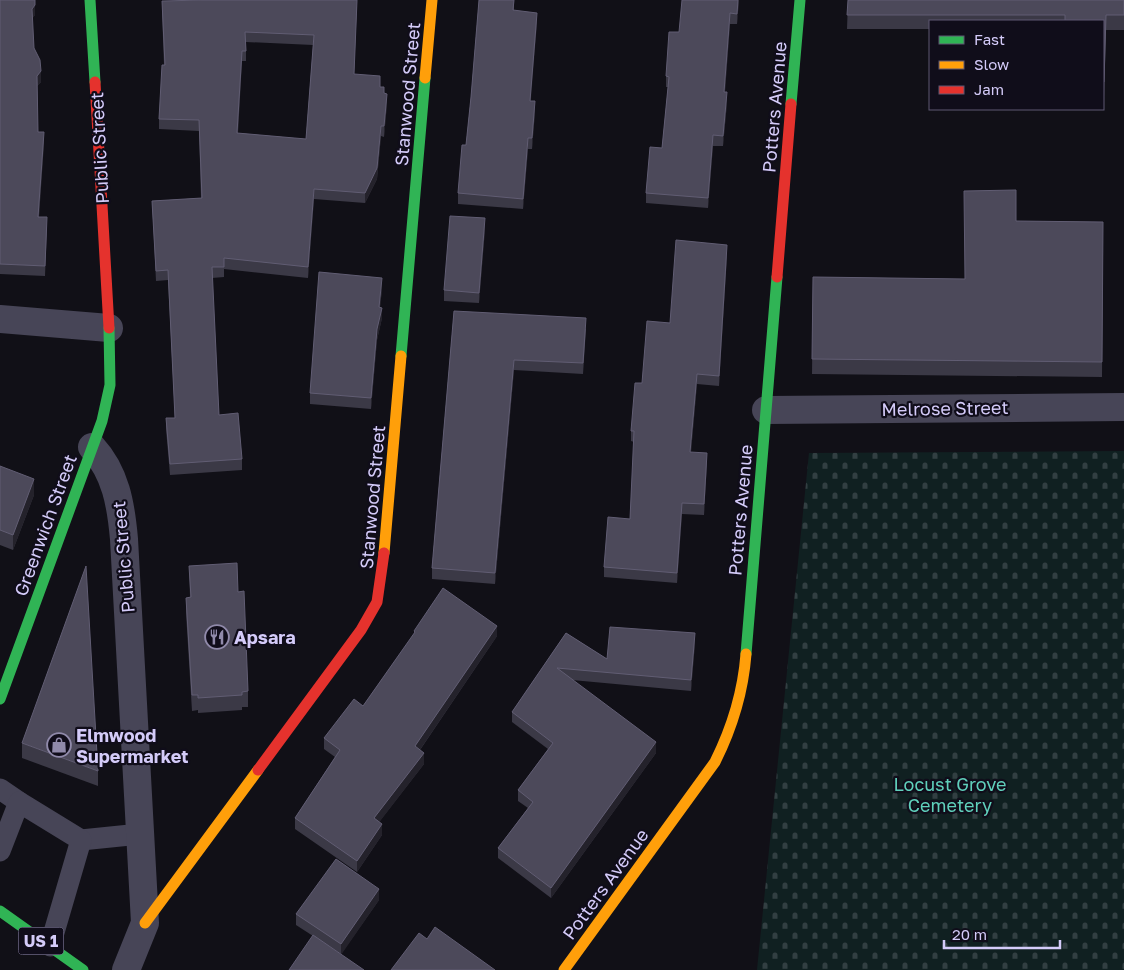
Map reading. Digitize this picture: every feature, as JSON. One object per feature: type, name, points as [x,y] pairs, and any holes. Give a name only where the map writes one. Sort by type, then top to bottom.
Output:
[{"type":"street","name":"Public Street","points":[[90,0],[109,328],[110,390],[106,408],[92,447],[105,461],[112,478],[122,521],[145,923],[126,970]]},
{"type":"street","name":"Stanwood Street","points":[[145,923],[355,638],[377,602],[384,569],[432,0]]},
{"type":"street","name":"Potters Avenue","points":[[564,970],[715,762],[731,730],[745,671],[800,0]]},
{"type":"street","points":[[0,320],[109,328]]},
{"type":"street","name":"Melrose Street","points":[[766,410],[1124,406]]},
{"type":"street","name":"Greenwich Street","points":[[0,699],[92,447]]},
{"type":"street","name":"US 1","points":[[0,911],[82,970]]},
{"type":"lane","points":[[0,789],[81,840],[140,834]]},
{"type":"lane","points":[[0,851],[19,802]]},
{"type":"lane","points":[[50,946],[81,840]]},
{"type":"green space","name":"Locust Grove Cemetery","points":[[1124,451],[1124,970],[757,970],[809,453]]},
{"type":"building","points":[[0,0],[35,0],[35,5],[32,9],[34,48],[40,60],[41,71],[37,76],[38,132],[44,132],[38,217],[47,217],[45,266],[0,264]]},
{"type":"building","points":[[357,0],[354,74],[380,76],[380,87],[384,87],[384,93],[387,94],[384,126],[381,126],[377,168],[365,193],[314,189],[308,267],[224,258],[224,267],[212,267],[219,415],[238,413],[242,459],[170,464],[166,418],[175,418],[168,270],[156,271],[152,201],[202,198],[199,120],[159,119],[162,65],[165,65],[162,1]],"holes":[[[245,32],[314,35],[306,139],[237,133],[242,51],[246,51]]]},
{"type":"building","points":[[479,0],[514,0],[513,10],[537,13],[530,101],[535,101],[532,138],[528,138],[523,199],[458,193],[462,145],[466,145]]},
{"type":"building","points":[[682,0],[738,0],[737,14],[730,13],[724,92],[727,92],[723,136],[713,135],[708,198],[646,193],[650,147],[662,148],[669,77],[666,76],[669,32],[679,32]]},
{"type":"building","points":[[848,0],[1124,0],[1124,15],[1106,15],[1104,82],[1104,20],[1065,20],[1065,15],[847,15]]},
{"type":"building","points":[[1016,190],[1016,221],[1103,222],[1102,362],[812,359],[813,277],[965,279],[964,191]]},
{"type":"building","points":[[450,216],[485,218],[479,293],[444,290]]},
{"type":"building","points":[[676,240],[727,245],[719,376],[697,374],[690,452],[707,453],[704,504],[682,503],[677,573],[604,567],[608,517],[630,519],[634,431],[631,431],[635,383],[642,383],[647,321],[670,323]]},
{"type":"building","points":[[319,272],[382,278],[379,307],[382,308],[377,329],[371,398],[310,393]]},
{"type":"building","points":[[454,311],[586,318],[583,363],[514,360],[495,573],[432,568]]},
{"type":"building","points":[[0,466],[34,479],[13,535],[0,530]]},
{"type":"building","points":[[237,563],[238,592],[244,591],[248,691],[242,692],[242,695],[198,698],[198,695],[192,695],[186,598],[191,597],[189,566]]},
{"type":"building","points":[[86,566],[98,771],[22,743]]},
{"type":"building","points":[[443,588],[497,626],[415,746],[424,753],[374,818],[382,824],[357,861],[295,818],[340,750],[324,738],[354,699],[363,706],[415,632]]},
{"type":"building","points":[[610,627],[695,633],[691,680],[557,668],[656,742],[551,888],[498,848],[533,802],[518,790],[553,743],[512,712],[566,633],[607,659]]},
{"type":"building","points":[[336,859],[379,889],[341,944],[296,914]]},
{"type":"building","points":[[435,927],[495,970],[391,970],[419,933],[427,939]]},
{"type":"building","points":[[313,935],[364,970],[289,970]]},
{"type":"traffic: fast","points":[[90,0],[95,82]]},
{"type":"traffic: fast","points":[[791,104],[800,0]]},
{"type":"traffic: fast","points":[[401,356],[425,78]]},
{"type":"traffic: fast","points":[[746,654],[777,277]]},
{"type":"traffic: fast","points":[[0,699],[102,421],[110,385],[109,328]]},
{"type":"traffic: fast","points":[[0,911],[83,970]]},
{"type":"traffic: slow","points":[[425,78],[432,0]]},
{"type":"traffic: slow","points":[[384,553],[401,356]]},
{"type":"traffic: slow","points":[[564,970],[715,762],[736,710],[746,654]]},
{"type":"traffic: slow","points":[[145,923],[258,770]]},
{"type":"traffic: jam","points":[[95,82],[109,328]]},
{"type":"traffic: jam","points":[[777,277],[791,104]]},
{"type":"traffic: jam","points":[[258,770],[361,630],[377,602],[384,553]]},
{"type":"place","name":"Apsara","points":[[217,637]]},
{"type":"place","name":"Elmwood Supermarket","points":[[59,745]]}]
